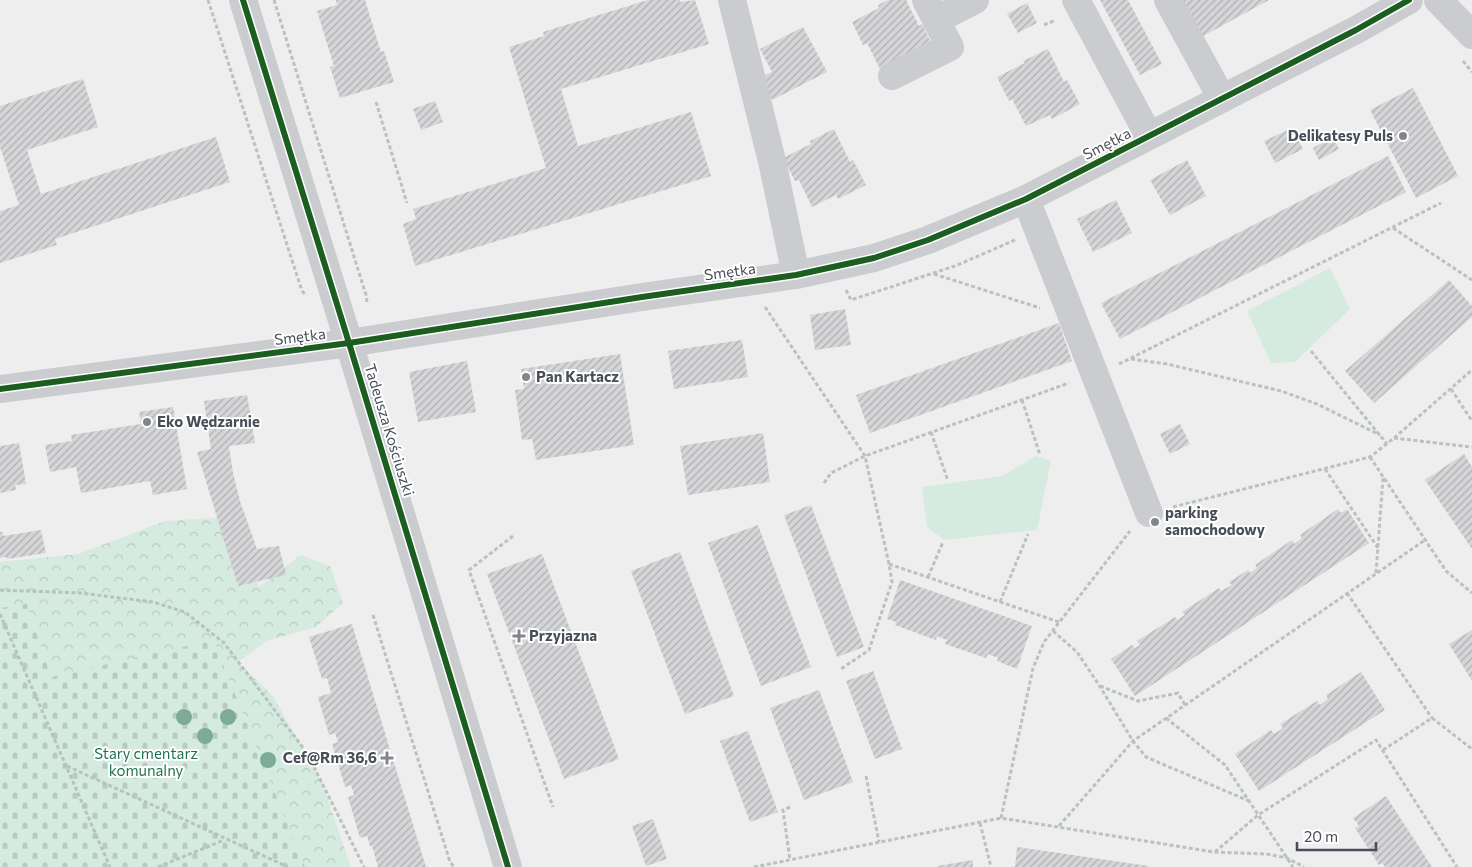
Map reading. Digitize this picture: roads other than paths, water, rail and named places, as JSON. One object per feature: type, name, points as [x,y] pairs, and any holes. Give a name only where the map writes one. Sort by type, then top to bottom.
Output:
[{"type":"street","name":"Tadeusza Kościuszki","points":[[243,0],[350,343],[508,867]]},
{"type":"street","points":[[732,0],[772,160],[796,275]]},
{"type":"street","points":[[892,76],[950,47],[931,10],[975,0]]},
{"type":"street","points":[[1076,0],[1149,136]]},
{"type":"street","points":[[1168,0],[1222,99]]},
{"type":"street","name":"Smętka","points":[[0,389],[350,343],[796,275],[874,258],[928,240],[1026,199],[1356,30],[1409,0]]},
{"type":"street","points":[[1438,0],[1472,35]]},
{"type":"street","points":[[1026,199],[1148,513]]},
{"type":"place","name":"Delikatesy Puls","points":[[1403,136]]},
{"type":"place","name":"Pan Kartacz","points":[[526,377]]},
{"type":"place","name":"Eko Wędzarnie","points":[[147,422]]},
{"type":"place","name":"parking samochodowy","points":[[1155,522]]},
{"type":"place","name":"Przyjazna","points":[[519,636]]},
{"type":"place","name":"Cef@Rm 36,6","points":[[387,758]]},
{"type":"park label","name":"Stary cmentarz komunalny","points":[[146,762]]}]
